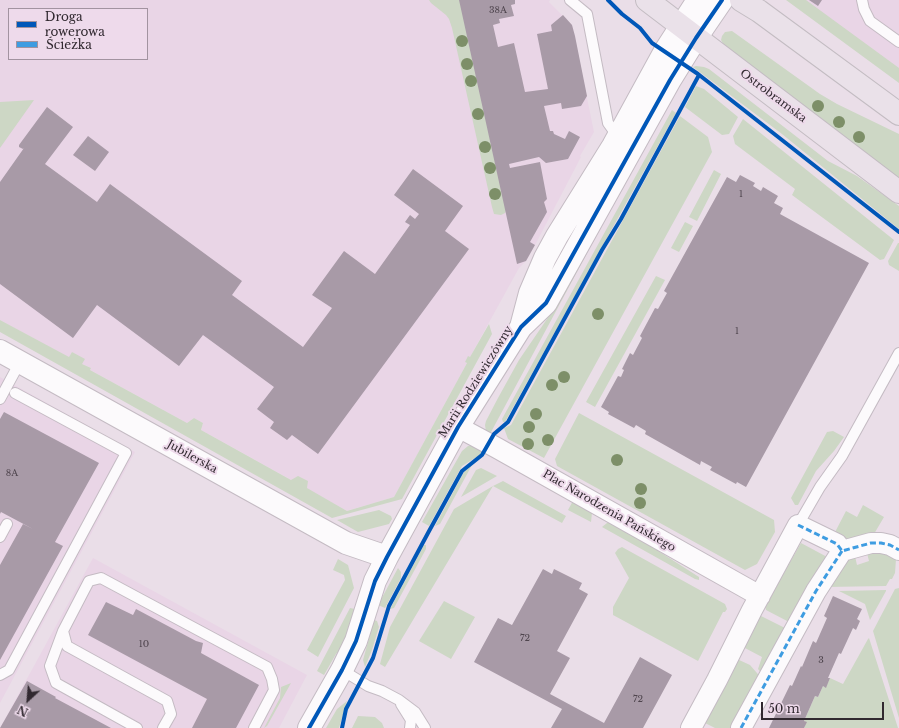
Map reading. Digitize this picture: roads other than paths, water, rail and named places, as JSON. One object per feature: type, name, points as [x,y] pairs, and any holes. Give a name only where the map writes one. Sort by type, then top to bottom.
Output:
[{"type":"main road","name":"Ostrobramska","points":[[647,0],[899,192]]},
{"type":"main road","points":[[741,0],[766,16],[899,114]]},
{"type":"street","name":"Marii Rodziewiczówny","points":[[309,728],[342,670],[356,641],[375,581],[458,428],[521,327],[546,303],[667,87],[689,32],[698,0]]},
{"type":"street","name":"Marii Rodziewiczówny","points":[[521,327],[530,293],[545,258],[561,228],[618,137],[664,51],[689,32],[722,0]]},
{"type":"street","name":"Jubilerska","points":[[0,350],[346,543],[387,557]]},
{"type":"street","name":"Plac Narodzenia Pańskiego","points":[[458,428],[517,459],[760,596]]},
{"type":"street","points":[[691,728],[798,525],[837,544],[842,551]]},
{"type":"street","points":[[741,728],[816,591],[842,551],[871,543],[890,545],[899,550]]},
{"type":"lane","points":[[570,0],[587,14],[608,123],[618,137]]},
{"type":"lane","points":[[862,0],[864,9],[870,21],[899,42]]},
{"type":"lane","points":[[798,525],[820,487],[842,456],[899,353]]},
{"type":"lane","points":[[0,399],[20,362]]},
{"type":"lane","points":[[0,675],[9,670],[126,453],[15,393]]},
{"type":"lane","points":[[0,537],[7,524]]},
{"type":"lane","points":[[137,728],[56,683],[50,666],[63,631],[89,581],[101,578],[267,667],[272,679],[274,690],[254,728]]},
{"type":"lane","points":[[63,631],[67,646],[167,701],[171,714],[163,728]]},
{"type":"lane","points":[[342,670],[368,686],[382,690],[399,700],[415,712],[425,728]]},
{"type":"lane","points":[[399,700],[411,720],[410,728]]}]
